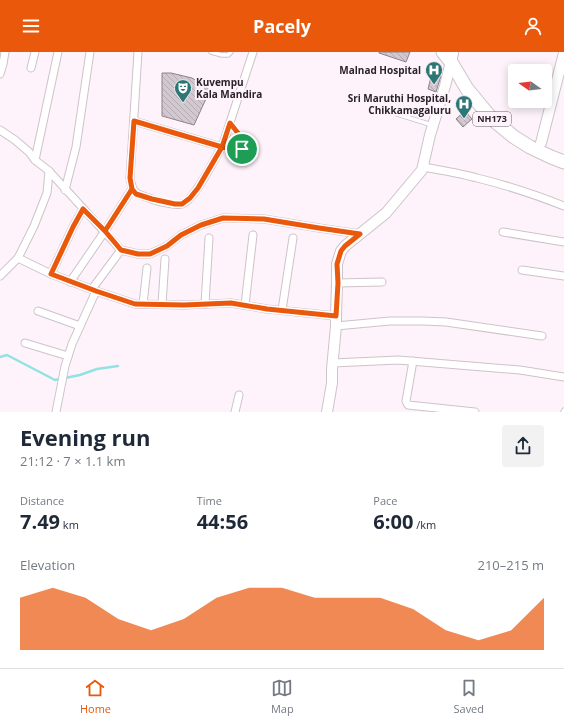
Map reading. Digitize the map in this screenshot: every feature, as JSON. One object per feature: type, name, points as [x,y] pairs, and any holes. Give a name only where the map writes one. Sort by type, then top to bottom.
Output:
[{"type":"highway","name":"NH173","points":[[450,55],[486,102],[511,125],[541,143],[564,154]]},
{"type":"highway","name":"NH173","points":[[450,55],[467,89],[491,118],[514,137],[551,158],[564,162]]},
{"type":"street","points":[[0,74],[5,52]]},
{"type":"street","points":[[31,68],[35,52]]},
{"type":"street","points":[[35,160],[58,52]]},
{"type":"street","points":[[65,190],[76,147],[90,52]]},
{"type":"street","points":[[138,52],[130,178],[132,189],[136,194],[175,204],[182,204],[190,198],[198,188],[222,147],[253,52]]},
{"type":"street","points":[[541,143],[562,66],[564,53]]},
{"type":"street","points":[[327,412],[332,383],[338,283],[337,264],[341,251],[345,246],[386,213],[422,170],[433,125],[445,86],[450,55]]},
{"type":"street","points":[[134,121],[222,147]]},
{"type":"street","points":[[0,130],[15,140],[29,152],[35,160],[49,171],[121,250],[138,254],[150,254],[167,246],[181,235],[201,225],[223,218],[264,219],[360,234]]},
{"type":"street","points":[[423,167],[514,188],[564,206]]},
{"type":"street","points":[[0,276],[18,258],[34,226],[47,193],[49,171]]},
{"type":"street","points":[[70,282],[132,189]]},
{"type":"street","points":[[51,274],[83,209]]},
{"type":"street","points":[[503,232],[564,242]]},
{"type":"street","points":[[245,305],[253,235]]},
{"type":"street","points":[[205,304],[209,238]]},
{"type":"street","points":[[282,310],[294,238]]},
{"type":"street","points":[[56,412],[63,373],[72,344],[94,290],[121,250]]},
{"type":"street","points":[[18,258],[70,282],[135,304],[231,303],[282,310],[336,321],[446,322],[542,336]]},
{"type":"street","points":[[162,304],[165,259]]},
{"type":"street","points":[[143,304],[147,268]]},
{"type":"street","points":[[522,270],[564,276]]},
{"type":"street","points":[[338,283],[382,282]]},
{"type":"street","points":[[38,311],[80,326]]},
{"type":"street","points":[[25,343],[68,356]]},
{"type":"street","points":[[333,363],[398,360],[520,370],[564,377]]},
{"type":"street","points":[[413,361],[406,401],[408,405],[475,412]]},
{"type":"street","points":[[236,412],[239,395]]},
{"type":"lane","points":[[211,52],[228,55],[231,52]]},
{"type":"lane","points":[[384,110],[433,125]]},
{"type":"lane","points":[[222,147],[242,149],[244,146],[245,142],[230,123]]},
{"type":"building","points":[[379,52],[410,52],[406,62]]},
{"type":"building","name":"Kuvempu Kala Mandira","points":[[162,73],[171,73],[192,78],[210,90],[194,125],[162,116]]},
{"type":"building","points":[[432,73],[441,76],[436,92],[428,89]]},
{"type":"building","name":"Sri Maruthi Hospital, Chikkamagaluru","points":[[465,111],[472,119],[463,127],[456,119]]},
{"type":"waterway","points":[[0,357],[7,355],[55,380],[80,375],[97,369],[118,366]]},
{"type":"place","name":"Malnad Hospital","points":[[434,85]]},
{"type":"place","name":"Kuvempu Kala Mandira","points":[[183,103]]},
{"type":"place","name":"Sri Maruthi Hospital, Chikkamagaluru","points":[[464,119]]},
{"type":"route","points":[[242,149],[222,147],[198,188],[190,198],[182,204],[152,199],[136,194],[132,189],[105,231],[83,209],[51,274],[135,304],[184,305],[231,303],[267,309],[336,316],[338,283],[337,264],[341,251],[360,234],[264,219],[223,218],[201,225],[181,235],[167,246],[150,254],[138,254],[121,250],[105,231],[132,189],[130,178],[134,121],[222,147],[230,123],[245,142],[242,149]]}]
